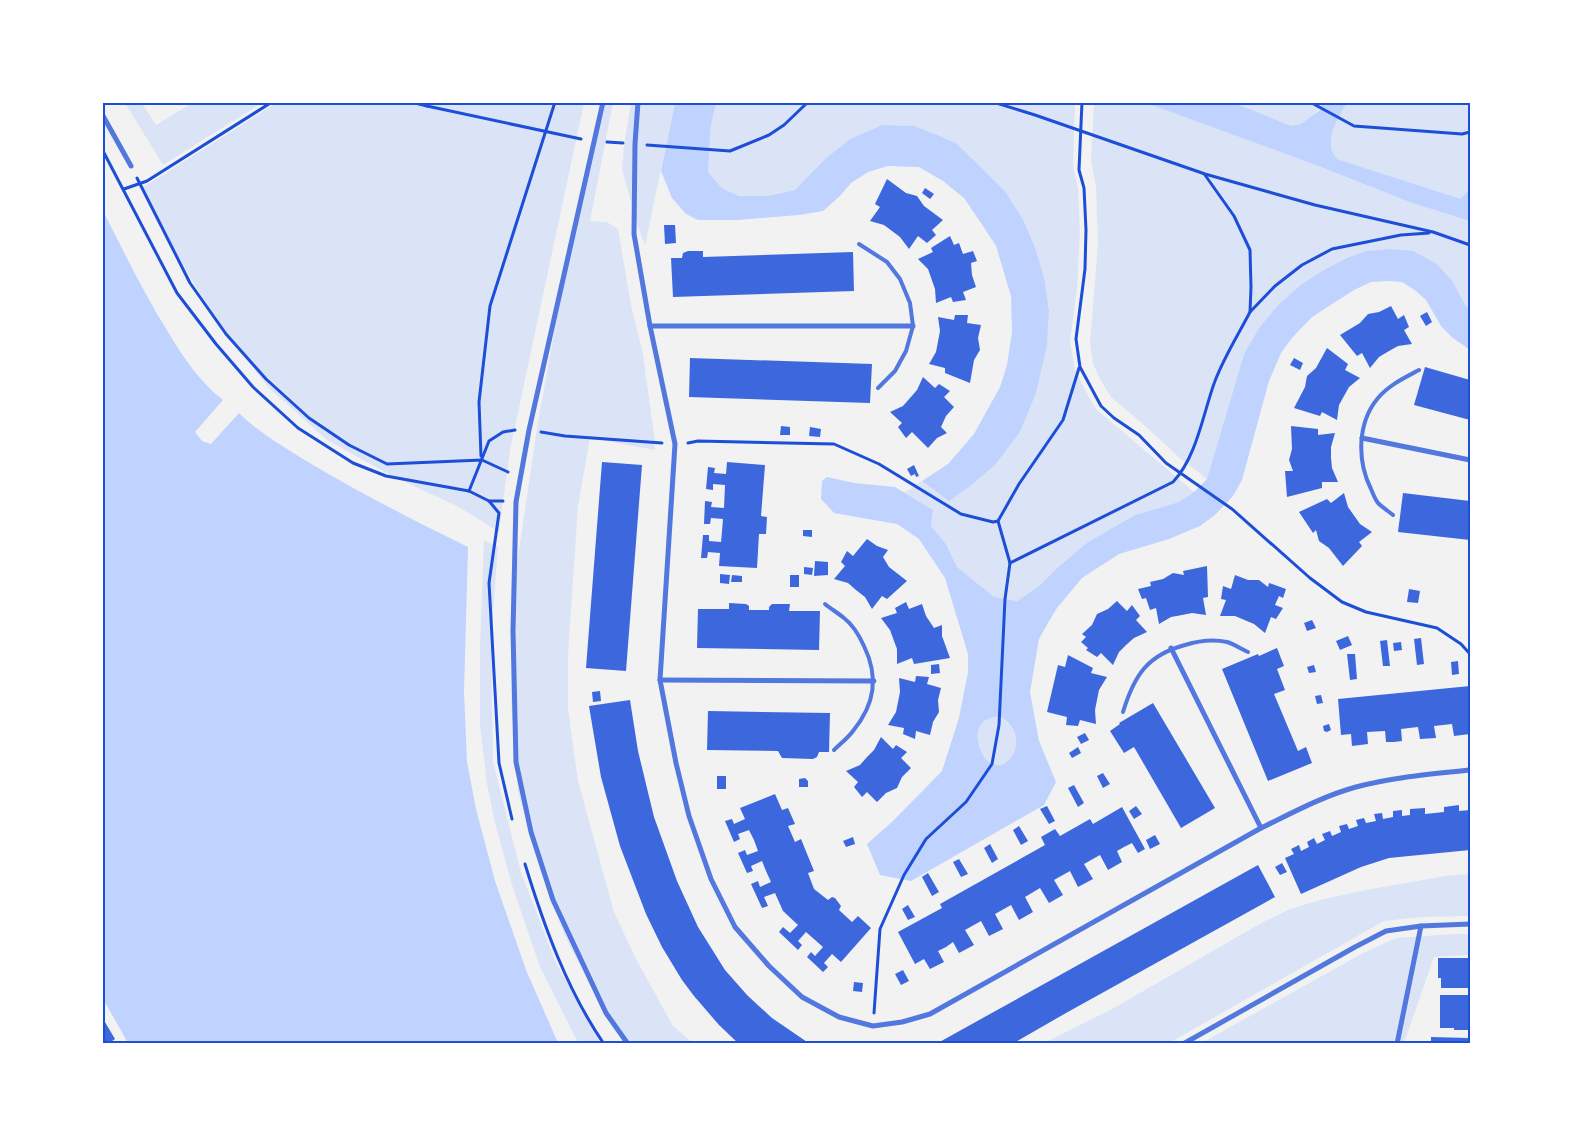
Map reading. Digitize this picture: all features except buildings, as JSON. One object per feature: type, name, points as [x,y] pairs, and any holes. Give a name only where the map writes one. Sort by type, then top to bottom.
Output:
[{"type":"street","points":[[602,102],[595,142],[529,430],[516,502],[513,631],[516,762],[531,832],[553,900],[606,1013],[628,1044]]},
{"type":"street","points":[[638,102],[635,144],[634,234],[650,326],[675,444],[660,680],[676,763],[689,816],[711,879],[736,926],[769,966],[802,997],[839,1017],[873,1026],[902,1022],[930,1014],[1261,828],[1318,801],[1356,787],[1414,776],[1470,770]]},
{"type":"street","points":[[102,114],[131,166]]},
{"type":"street","points":[[650,326],[913,326]]},
{"type":"street","points":[[1362,438],[1470,460]]},
{"type":"street","points":[[1171,648],[1261,828]]},
{"type":"street","points":[[660,680],[874,681]]},
{"type":"street","points":[[1183,1044],[1355,946],[1386,931],[1421,926],[1470,924]]},
{"type":"street","points":[[1397,1044],[1421,926]]},
{"type":"lane","points":[[859,244],[887,262],[900,279],[910,303],[913,326],[906,351],[895,371],[878,388]]},
{"type":"lane","points":[[1393,515],[1377,502],[1366,480],[1361,460],[1365,419],[1378,398],[1396,382],[1419,370]]},
{"type":"lane","points":[[825,604],[845,618],[858,633],[870,658],[874,681],[868,708],[853,732],[834,750]]},
{"type":"lane","points":[[1123,712],[1129,691],[1140,672],[1153,658],[1171,648],[1200,640],[1227,642],[1248,652]]},
{"type":"path","points":[[124,189],[147,181],[272,102]]},
{"type":"path","points":[[411,102],[595,142],[663,145],[730,151],[769,135],[808,102]]},
{"type":"path","points":[[482,460],[479,402],[490,306],[555,102]]},
{"type":"path","points":[[993,102],[1205,174],[1315,205],[1433,232],[1470,245]]},
{"type":"path","points":[[1082,102],[1079,170],[1084,188],[1086,230],[1085,269],[1076,339],[1080,367],[1101,406],[1139,435],[1166,463],[1232,509],[1310,578],[1342,602],[1366,612],[1437,628],[1461,644],[1470,654]]},
{"type":"path","points":[[1311,103],[1354,126],[1462,134],[1470,132]]},
{"type":"path","points":[[102,149],[177,293],[216,344],[253,387],[298,428],[354,463],[386,476],[469,491],[489,501],[516,502]]},
{"type":"path","points":[[131,166],[190,283],[226,334],[266,379],[309,418],[349,446],[387,464],[482,460],[521,478]]},
{"type":"path","points":[[1205,174],[1234,216],[1250,250],[1250,312]]},
{"type":"path","points":[[1010,564],[1154,493],[1173,482],[1181,474],[1190,458],[1216,379],[1250,312],[1275,286],[1302,265],[1332,249],[1401,235],[1433,232]]},
{"type":"path","points":[[873,1026],[880,929],[904,875],[926,839],[966,802],[992,764],[999,725],[1005,599],[1010,564],[998,521],[1019,484],[1063,420],[1080,367]]},
{"type":"path","points":[[469,491],[489,441],[503,432],[529,430],[565,436],[675,444],[698,441],[834,444],[879,464],[962,514],[993,522],[998,521]]},
{"type":"shaded area","points":[[125,103],[142,103],[156,125],[192,103],[262,103],[163,165]]},
{"type":"shaded area","points":[[276,103],[584,103],[510,450],[499,532],[459,507],[392,476],[327,440],[270,389],[219,325],[177,255],[142,188]]},
{"type":"shaded area","points":[[603,103],[613,103],[590,221],[607,222],[618,229],[631,305],[643,354],[655,450],[590,438],[578,506],[568,656],[568,708],[578,781],[614,912],[636,959],[673,1026],[693,1043],[624,1043],[606,1016],[565,936],[539,866],[518,791],[511,702],[514,584],[538,422],[563,284]]},
{"type":"shaded area","points":[[631,103],[675,103],[645,245],[622,169]]},
{"type":"shaded area","points":[[716,103],[1075,103],[1073,165],[1078,189],[1080,232],[1077,289],[1070,341],[1075,370],[1096,409],[1194,492],[1179,502],[1135,515],[1088,542],[1039,586],[1017,601],[994,597],[957,567],[946,544],[931,526],[933,510],[904,493],[922,481],[949,500],[973,484],[995,465],[1036,393],[1047,346],[1049,311],[1045,281],[1035,247],[1005,191],[956,143],[914,126],[882,125],[850,139],[825,159],[795,190],[768,196],[739,196],[722,188],[708,172],[711,125]]},
{"type":"shaded area","points":[[1094,103],[1146,103],[1321,167],[1412,203],[1470,221],[1470,309],[1445,273],[1413,251],[1324,270],[1303,283],[1278,305],[1244,354],[1207,479],[1182,460],[1111,397],[1093,364],[1090,343],[1098,244],[1096,187],[1091,160]]},
{"type":"shaded area","points":[[1234,103],[1323,103],[1311,118],[1293,126],[1273,120]]},
{"type":"shaded area","points":[[1347,103],[1470,103],[1470,188],[1461,199],[1337,159],[1331,146],[1331,138],[1336,123]]},
{"type":"shaded area","points":[[484,540],[498,547],[491,641],[493,762],[521,872],[556,963],[602,1043],[578,1043],[540,967],[512,885],[495,823],[487,784],[480,725],[480,645]]},
{"type":"shaded area","points":[[998,716],[1011,726],[1016,740],[1013,754],[1002,765],[993,764],[986,760],[978,740],[980,726],[988,719]]},
{"type":"shaded area","points":[[1470,874],[1470,916],[1422,917],[1384,921],[1169,1043],[1044,1043],[1114,1008],[1263,922],[1290,909],[1366,890],[1445,876]]},
{"type":"shaded area","points":[[1470,934],[1470,955],[1434,957],[1404,1043],[1200,1044],[1363,953],[1396,938]]},
{"type":"water","points":[[675,103],[716,103],[711,125],[708,172],[722,188],[739,196],[768,196],[795,190],[825,159],[850,139],[882,125],[914,126],[956,143],[1005,191],[1023,220],[1035,247],[1045,281],[1049,311],[1047,346],[1036,393],[1020,432],[995,465],[973,484],[949,501],[922,481],[948,464],[974,434],[1000,387],[1007,365],[1012,332],[1011,296],[996,246],[964,198],[943,181],[919,167],[888,166],[868,172],[851,183],[823,211],[738,220],[698,220],[686,214],[672,198],[661,171]]},
{"type":"water","points":[[1146,103],[1234,103],[1291,126],[1301,124],[1319,111],[1323,103],[1347,103],[1336,123],[1331,138],[1333,152],[1337,159],[1461,199],[1470,188],[1470,221],[1412,203],[1321,167]]},
{"type":"water","points":[[102,209],[159,317],[186,360],[199,377],[223,400],[195,432],[202,441],[211,444],[239,413],[255,427],[308,462],[387,506],[468,547],[464,692],[467,762],[476,809],[495,881],[526,970],[558,1043],[128,1043],[102,997]]},
{"type":"water","points":[[1391,249],[1413,251],[1437,264],[1453,282],[1466,306],[1470,309],[1470,350],[1453,338],[1441,326],[1426,300],[1402,282],[1371,282],[1354,290],[1312,317],[1291,339],[1281,353],[1269,381],[1242,480],[1233,496],[1215,515],[1200,526],[1169,539],[1119,554],[1082,578],[1057,608],[1039,639],[1030,692],[1039,741],[1056,782],[1044,805],[911,881],[880,875],[867,844],[893,821],[942,771],[959,718],[968,672],[968,654],[945,578],[919,539],[897,524],[834,513],[821,499],[822,481],[827,477],[854,483],[895,487],[933,510],[931,526],[946,544],[957,567],[994,597],[1017,601],[1039,586],[1088,542],[1135,515],[1179,502],[1194,492],[1207,479],[1244,354],[1260,327],[1278,305],[1303,283],[1349,257],[1367,251]],"holes":[[[998,716],[1005,720],[1014,732],[1016,747],[1009,760],[1002,765],[993,764],[983,756],[979,746],[978,730],[990,718]]]}]
